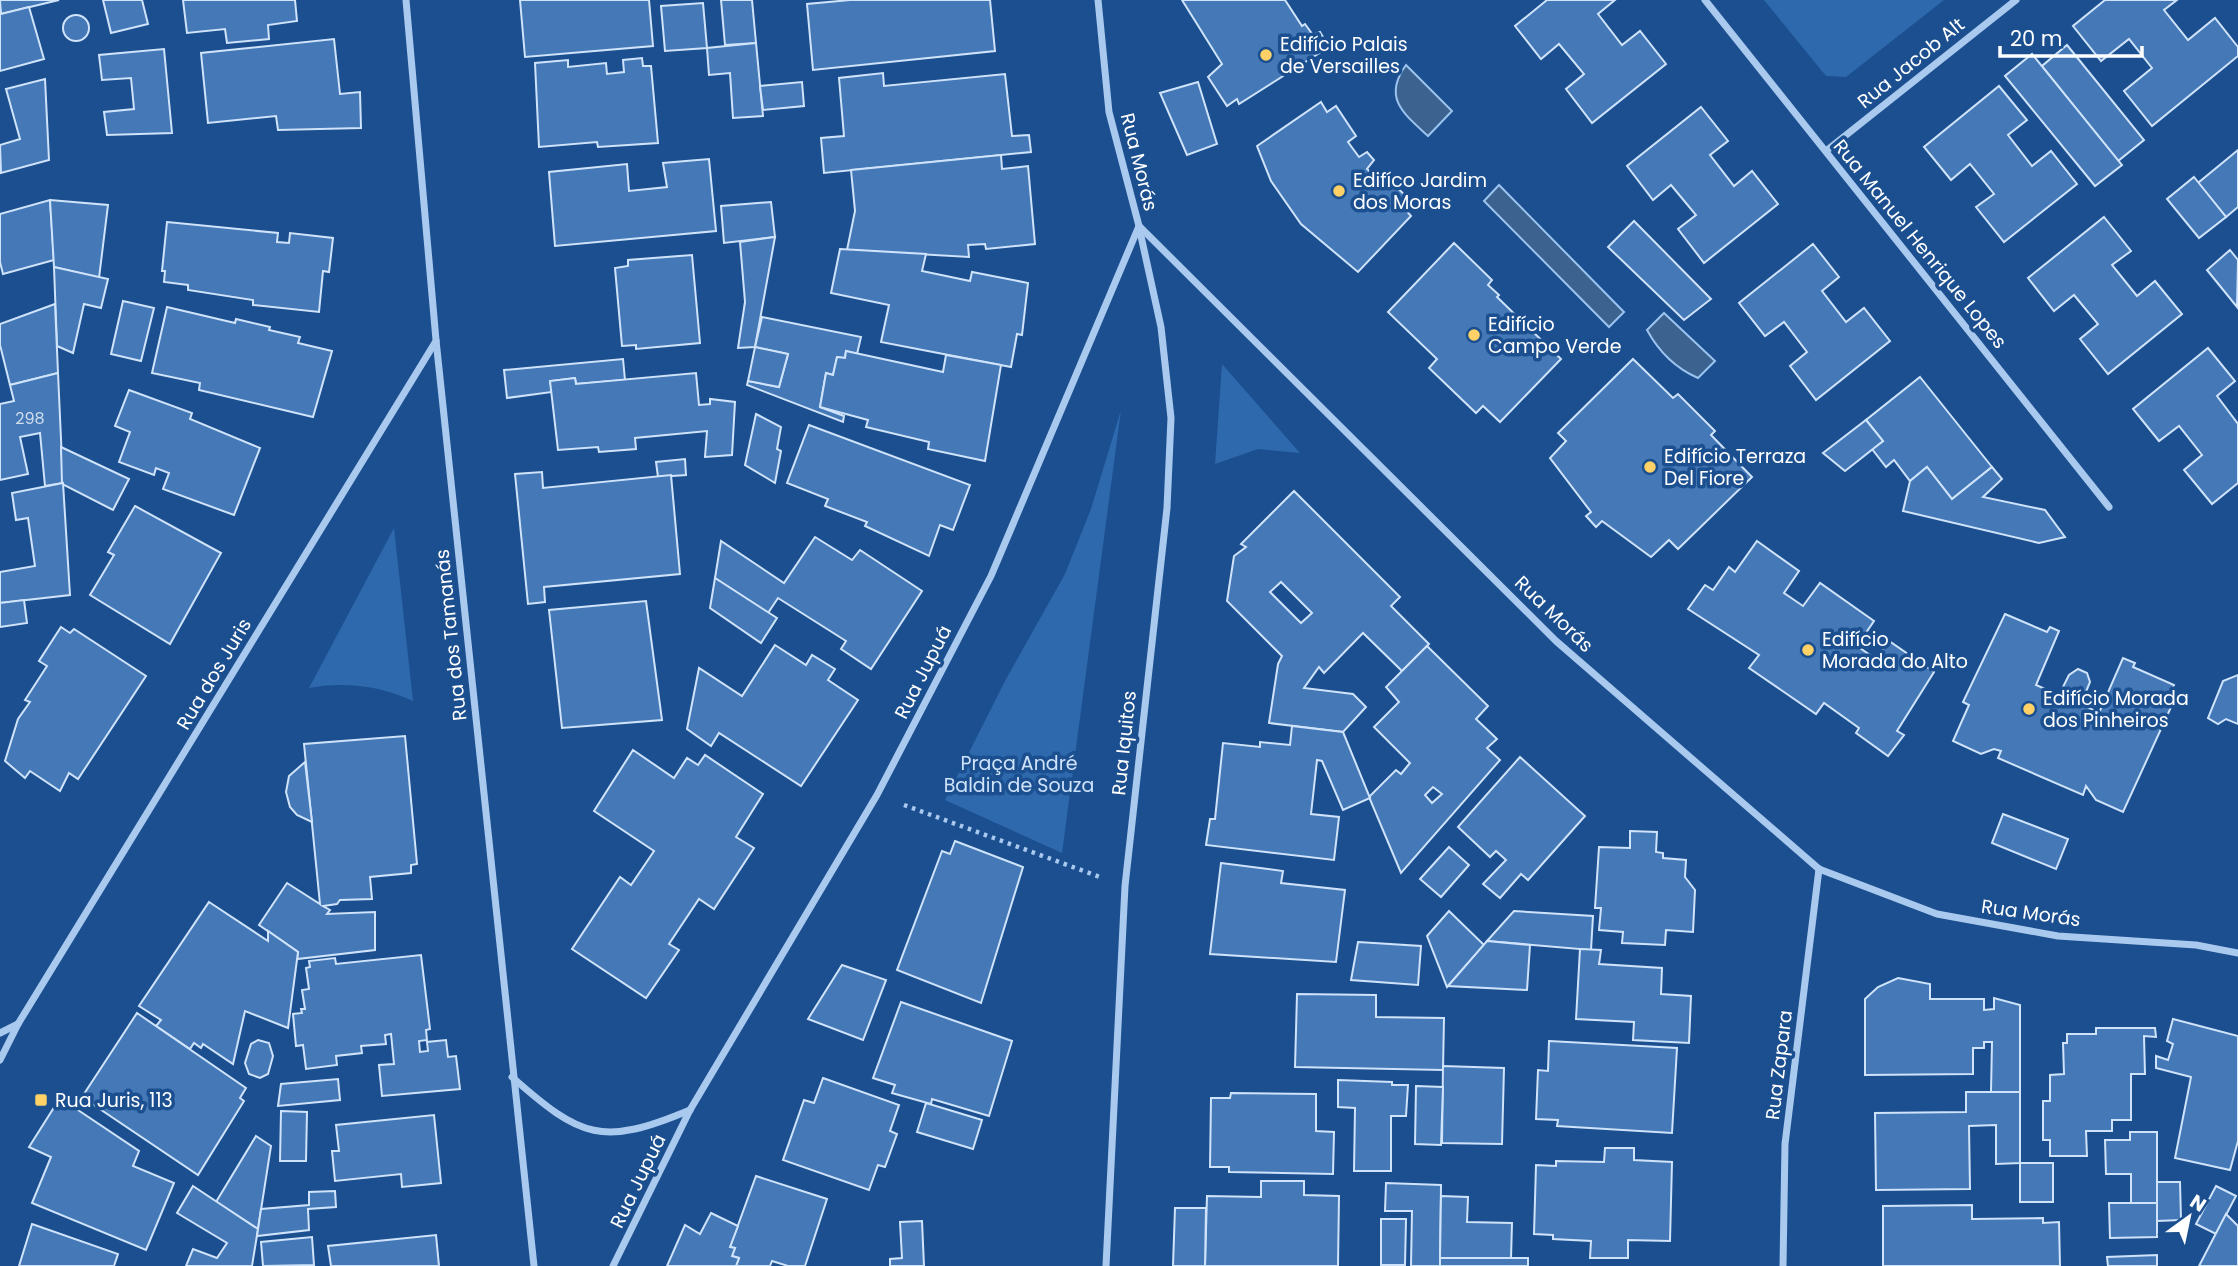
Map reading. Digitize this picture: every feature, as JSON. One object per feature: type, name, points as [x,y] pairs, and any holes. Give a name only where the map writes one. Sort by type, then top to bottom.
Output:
[{"type":"street","name":"Rua dos Tamanás","points":[[406,0],[436,341],[534,1266]]},
{"type":"street","name":"Rua Morás","points":[[1098,0],[1109,112],[1139,226],[1556,641],[1819,869],[1937,914],[2057,936],[2196,945],[2238,953]]},
{"type":"street","name":"Rua Manuel Henrique Lopes","points":[[1705,0],[2109,507]]},
{"type":"street","name":"Rua Jacob Alt","points":[[1826,151],[2016,0]]},
{"type":"street","name":"Rua Jupuá","points":[[613,1266],[690,1110],[877,795],[991,576],[1139,226]]},
{"type":"street","name":"Rua Iquitos","points":[[1106,1266],[1125,886],[1167,508],[1171,418],[1160,327],[1139,226]]},
{"type":"street","name":"Rua dos Juris","points":[[0,1060],[19,1024],[436,341]]},
{"type":"street","name":"Rua Zapara","points":[[1783,1266],[1785,1144],[1819,869]]},
{"type":"street","points":[[0,1033],[19,1024]]},
{"type":"street","name":"Rua Jupuá","points":[[512,1077],[559,1117],[600,1133],[648,1128],[690,1110]]},
{"type":"path","points":[[877,795],[1125,886]]},
{"type":"green space","points":[[1764,0],[1944,0],[1846,77],[1826,76]]},
{"type":"green space","points":[[1222,364],[1300,453],[1258,449],[1215,464]]},
{"type":"green space","name":"Praça André Baldin de Souza","points":[[1121,410],[1062,853],[945,800],[1006,679],[1065,574],[1091,509]]},
{"type":"green space","points":[[394,528],[413,701],[362,686],[309,688]]},
{"type":"shaded area","points":[[1406,65],[1452,111],[1428,136],[1404,113],[1396,96],[1399,77]]},
{"type":"shaded area","points":[[1499,185],[1624,312],[1609,327],[1484,201]]},
{"type":"shaded area","points":[[1664,313],[1715,361],[1698,378],[1668,358],[1647,330]]},
{"type":"building","points":[[0,0],[59,0],[1,14]]},
{"type":"building","points":[[103,0],[142,0],[148,24],[111,33]]},
{"type":"building","points":[[183,0],[295,0],[297,21],[268,25],[269,39],[227,43],[225,29],[187,33]]},
{"type":"building","points":[[520,0],[649,0],[653,46],[525,57]]},
{"type":"building","points":[[721,0],[752,0],[756,43],[725,45]]},
{"type":"building","points":[[850,0],[990,0],[995,51],[813,70],[807,4]]},
{"type":"building","name":"Edifício Palais de Versailles","points":[[1182,0],[1285,0],[1302,26],[1305,24],[1313,35],[1320,32],[1329,47],[1239,104],[1237,99],[1227,106],[1208,77],[1222,64]]},
{"type":"building","points":[[1547,0],[1615,0],[1598,14],[1622,45],[1640,31],[1666,64],[1592,123],[1566,89],[1584,74],[1559,44],[1541,59],[1515,26]]},
{"type":"building","points":[[2105,0],[2177,0],[2164,10],[2188,40],[2215,18],[2238,47],[2238,56],[2152,126],[2124,91],[2152,68],[2129,39],[2101,61],[2073,26]]},
{"type":"building","points":[[703,3],[707,48],[665,51],[661,6]]},
{"type":"building","points":[[29,7],[44,59],[0,71],[0,10],[1,14]]},
{"type":"building","points":[[76,15],[85,19],[89,28],[85,37],[76,41],[67,37],[63,28],[67,19]]},
{"type":"building","points":[[334,39],[340,94],[360,92],[361,128],[278,130],[276,116],[208,123],[201,53]]},
{"type":"building","points":[[756,43],[763,116],[733,118],[730,73],[709,75],[707,48]]},
{"type":"building","points":[[2067,45],[2144,140],[2118,161],[2042,66]]},
{"type":"building","points":[[164,49],[172,133],[107,135],[104,112],[134,109],[131,78],[102,80],[99,55]]},
{"type":"building","points":[[2032,54],[2122,165],[2095,186],[2005,76]]},
{"type":"building","points":[[642,58],[643,66],[651,66],[658,143],[598,147],[597,142],[539,147],[535,63],[568,60],[568,67],[606,63],[607,74],[624,72],[623,60]]},
{"type":"building","points":[[883,73],[884,86],[1005,74],[1012,136],[1029,135],[1031,152],[824,173],[821,138],[844,136],[839,78]]},
{"type":"building","points":[[45,79],[49,160],[1,173],[0,145],[20,139],[6,89]]},
{"type":"building","points":[[802,82],[804,106],[763,110],[760,86]]},
{"type":"building","points":[[1198,82],[1217,144],[1187,155],[1160,93]]},
{"type":"building","points":[[1999,86],[2027,120],[2008,135],[2032,166],[2051,151],[2077,184],[2004,242],[1976,207],[1994,194],[1970,164],[1951,180],[1924,147]]},
{"type":"building","name":"Edifíco Jardim dos Moras","points":[[1321,102],[1327,112],[1336,106],[1356,136],[1348,142],[1359,157],[1367,152],[1374,160],[1367,169],[1381,182],[1386,177],[1410,200],[1404,208],[1411,216],[1358,272],[1301,224],[1271,181],[1257,146]]},
{"type":"building","points":[[1701,107],[1728,141],[1710,155],[1734,186],[1752,171],[1778,204],[1704,263],[1678,229],[1696,215],[1671,185],[1653,200],[1627,166]]},
{"type":"building","points":[[2238,150],[2238,207],[2226,217],[2198,183]]},
{"type":"building","points":[[1001,155],[1002,169],[1028,166],[1035,244],[986,249],[985,244],[968,245],[969,257],[847,250],[855,211],[851,170]]},
{"type":"building","points":[[709,159],[716,231],[555,246],[549,172],[627,164],[629,191],[667,187],[663,163]]},
{"type":"building","points":[[2194,177],[2226,217],[2199,238],[2167,199]]},
{"type":"building","points":[[50,200],[54,260],[3,274],[0,262],[0,214]]},
{"type":"building","points":[[50,200],[108,205],[99,278],[54,267]]},
{"type":"building","points":[[771,202],[775,237],[724,243],[721,206]]},
{"type":"building","points":[[2104,217],[2131,251],[2112,265],[2137,296],[2155,281],[2182,314],[2108,374],[2080,339],[2098,324],[2074,295],[2054,311],[2028,278]]},
{"type":"building","points":[[1634,221],[1711,299],[1684,320],[1608,247]]},
{"type":"building","points":[[167,222],[278,233],[277,242],[289,243],[290,233],[333,238],[329,272],[323,271],[319,312],[253,305],[253,300],[188,290],[188,285],[164,282],[165,271],[162,271]]},
{"type":"building","points":[[775,237],[755,347],[738,348],[745,302],[740,242]]},
{"type":"building","name":"Edifício Campo Verde","points":[[1454,243],[1492,280],[1488,285],[1499,295],[1497,297],[1561,359],[1500,422],[1483,406],[1476,413],[1429,368],[1437,359],[1388,312]]},
{"type":"building","points":[[1813,244],[1839,277],[1822,291],[1846,322],[1864,308],[1890,341],[1816,400],[1790,366],[1807,352],[1784,322],[1765,336],[1739,303]]},
{"type":"building","points":[[840,249],[926,254],[922,271],[970,281],[972,272],[1028,283],[1022,335],[1017,334],[1011,367],[881,342],[889,305],[831,293]]},
{"type":"building","points":[[2230,250],[2238,260],[2237,307],[2207,270]]},
{"type":"building","points":[[692,255],[700,343],[636,349],[636,345],[622,346],[615,268],[628,266],[628,260]]},
{"type":"building","points":[[54,267],[108,279],[101,308],[84,304],[73,353],[57,346]]},
{"type":"building","points":[[123,301],[154,308],[141,361],[111,354]]},
{"type":"building","points":[[55,304],[58,373],[10,385],[0,345],[0,324]]},
{"type":"building","points":[[167,307],[235,323],[236,319],[270,327],[269,330],[300,337],[298,343],[332,351],[313,417],[199,390],[200,383],[152,373]]},
{"type":"building","points":[[762,317],[861,337],[857,354],[846,351],[845,358],[837,357],[833,375],[826,373],[820,407],[844,416],[843,422],[747,385],[748,381],[779,387],[788,354],[755,347]]},
{"type":"building","points":[[755,347],[788,354],[779,387],[748,381]]},
{"type":"building","points":[[2208,348],[2235,381],[2217,396],[2238,424],[2238,483],[2212,504],[2184,470],[2202,455],[2179,426],[2159,441],[2133,409]]},
{"type":"building","points":[[846,351],[943,372],[946,355],[1001,365],[985,461],[928,449],[929,442],[866,427],[868,420],[820,407],[826,373],[833,375],[837,357],[845,358]]},
{"type":"building","points":[[623,359],[625,380],[576,384],[575,378],[550,381],[552,392],[507,398],[504,370]]},
{"type":"building","name":"Edifício Terraza Del Fiore","points":[[1633,359],[1673,398],[1678,394],[1715,431],[1711,435],[1752,477],[1678,549],[1669,540],[1651,557],[1602,521],[1596,527],[1586,516],[1591,512],[1550,458],[1566,441],[1558,433]]},
{"type":"building","points":[[58,373],[63,483],[45,486],[40,433],[20,437],[28,474],[0,480],[0,404],[14,401],[10,385]]},
{"type":"building","points":[[696,373],[699,405],[710,404],[710,399],[735,402],[732,455],[705,457],[707,431],[635,438],[636,449],[599,452],[598,447],[558,450],[550,381],[575,378],[576,384]]},
{"type":"building","points":[[1920,377],[1992,467],[1952,499],[1927,467],[1910,481],[1894,460],[1886,467],[1872,449],[1883,441],[1866,420]]},
{"type":"building","points":[[129,390],[192,413],[190,419],[260,448],[234,515],[163,489],[169,473],[156,468],[154,475],[119,462],[130,432],[115,426]]},
{"type":"building","points":[[756,414],[781,427],[777,449],[781,451],[775,483],[745,465]]},
{"type":"building","points":[[1866,420],[1883,441],[1845,471],[1823,453]]},
{"type":"building","points":[[809,425],[970,485],[953,530],[940,525],[929,556],[865,526],[867,522],[825,506],[828,499],[787,483]]},
{"type":"building","points":[[61,447],[129,479],[113,510],[62,484]]},
{"type":"building","points":[[685,459],[686,475],[658,477],[656,462]]},
{"type":"building","points":[[1927,467],[1952,499],[1992,467],[2002,479],[1983,497],[2045,510],[2065,537],[2039,543],[1903,511],[1910,481]]},
{"type":"building","points":[[542,472],[543,488],[671,475],[680,574],[544,587],[545,602],[528,604],[515,474]]},
{"type":"building","points":[[63,483],[70,595],[0,603],[0,572],[35,566],[28,518],[16,520],[12,493]]},
{"type":"building","points":[[1294,491],[1400,597],[1391,606],[1429,644],[1402,671],[1363,633],[1324,673],[1319,667],[1304,688],[1353,694],[1366,707],[1343,732],[1269,723],[1278,664],[1282,656],[1227,601],[1234,556],[1246,547],[1241,544]],"holes":[[[1281,582],[1312,613],[1301,623],[1270,592]]]},
{"type":"building","points":[[135,506],[221,553],[170,644],[90,595],[114,555],[108,552]]},
{"type":"building","points":[[815,537],[852,560],[860,550],[922,591],[871,669],[841,649],[846,641],[778,598],[768,613],[715,578],[721,541],[784,583]]},
{"type":"building","name":"Edifício Morada do Alto","points":[[1757,541],[1799,571],[1784,593],[1803,606],[1820,583],[1874,621],[1857,646],[1876,659],[1889,641],[1934,672],[1897,731],[1904,735],[1888,756],[1856,733],[1859,728],[1824,703],[1816,714],[1749,668],[1759,655],[1688,609],[1705,585],[1713,590],[1729,567],[1735,572]]},
{"type":"building","points":[[715,578],[777,618],[761,643],[710,608]]},
{"type":"building","points":[[24,600],[27,623],[0,627],[0,603]]},
{"type":"building","points":[[646,601],[662,720],[562,728],[549,610]]},
{"type":"building","name":"Edifício Morada dos Pinheiros","points":[[2005,614],[2047,632],[2050,627],[2059,631],[2036,685],[2059,695],[2069,675],[2078,669],[2087,673],[2090,682],[2081,704],[2099,713],[2123,658],[2135,663],[2133,667],[2174,685],[2166,702],[2172,705],[2123,812],[2096,800],[2086,786],[2083,795],[1998,758],[2001,751],[1994,749],[1981,754],[1953,741],[1969,705],[1963,702]]},
{"type":"building","points":[[61,627],[70,633],[74,629],[146,676],[78,779],[69,773],[60,791],[30,771],[25,778],[5,761],[18,719],[30,702],[25,700],[47,666],[39,661]]},
{"type":"building","points":[[775,645],[806,665],[812,655],[835,669],[828,680],[858,700],[801,786],[719,733],[711,746],[687,729],[699,668],[742,696]]},
{"type":"building","points":[[1427,646],[1488,706],[1476,719],[1497,739],[1487,748],[1500,760],[1401,873],[1369,797],[1396,770],[1401,774],[1410,763],[1374,727],[1399,702],[1386,687]],"holes":[[[1433,787],[1442,794],[1432,803],[1425,795]]]},
{"type":"building","points":[[2238,675],[2238,724],[2226,719],[2218,724],[2208,718],[2223,681]]},
{"type":"building","points":[[1292,726],[1343,732],[1370,798],[1343,810],[1322,761],[1317,760],[1311,814],[1339,817],[1334,860],[1206,845],[1210,819],[1215,819],[1223,743],[1260,747],[1260,742],[1290,745]]},
{"type":"building","points":[[405,736],[417,864],[411,865],[411,873],[370,877],[372,899],[340,900],[337,904],[323,906],[330,910],[327,914],[375,912],[375,950],[297,959],[298,952],[259,925],[287,883],[320,904],[304,744]]},
{"type":"building","points":[[633,750],[674,778],[687,758],[698,765],[705,755],[763,794],[736,837],[754,848],[714,909],[699,899],[669,944],[679,950],[646,998],[572,949],[620,877],[631,885],[654,851],[594,811]]},
{"type":"building","points":[[1520,757],[1585,816],[1528,880],[1521,874],[1500,898],[1483,884],[1506,860],[1496,851],[1490,857],[1458,827]]},
{"type":"building","points":[[305,762],[312,822],[297,815],[290,807],[286,792],[289,776]]},
{"type":"building","points":[[2003,814],[2068,839],[2056,869],[1992,843]]},
{"type":"building","points":[[1630,831],[1657,832],[1656,852],[1663,853],[1663,858],[1686,860],[1685,877],[1695,890],[1693,932],[1666,930],[1665,945],[1622,943],[1623,932],[1599,930],[1601,908],[1595,908],[1599,847],[1630,848]]},
{"type":"building","points":[[955,841],[1023,867],[981,1003],[897,970],[942,851],[950,854]]},
{"type":"building","points":[[1449,847],[1469,865],[1441,897],[1420,879]]},
{"type":"building","points":[[1221,863],[1283,871],[1281,883],[1345,890],[1336,962],[1210,954]]},
{"type":"building","points":[[209,902],[268,941],[268,931],[298,952],[288,1028],[245,1011],[233,1064],[203,1044],[201,1048],[194,1043],[190,1049],[156,1026],[161,1020],[139,1006]]},
{"type":"building","points":[[1449,911],[1484,945],[1447,987],[1427,936]]},
{"type":"building","points":[[1514,911],[1593,916],[1591,950],[1487,941]]},
{"type":"building","points":[[1487,941],[1530,945],[1527,990],[1448,986]]},
{"type":"building","points":[[1358,942],[1421,946],[1418,985],[1351,980]]},
{"type":"building","points":[[1580,949],[1601,950],[1599,964],[1662,968],[1661,994],[1691,996],[1689,1043],[1633,1040],[1634,1022],[1576,1019]]},
{"type":"building","points":[[421,955],[430,1029],[426,1030],[427,1040],[419,1041],[420,1052],[428,1051],[427,1042],[446,1040],[448,1057],[456,1056],[460,1089],[382,1096],[379,1065],[394,1064],[391,1034],[385,1035],[386,1044],[361,1046],[362,1053],[336,1056],[337,1065],[306,1069],[303,1045],[296,1046],[293,1014],[302,1013],[301,1009],[305,1009],[302,990],[309,989],[306,968],[310,967],[309,961],[335,958],[336,964]]},
{"type":"building","points":[[842,965],[886,980],[863,1040],[808,1019]]},
{"type":"building","points":[[1898,978],[1930,984],[1930,999],[1984,999],[1984,1010],[1994,1009],[1994,998],[2020,1005],[2020,1092],[1991,1092],[1992,1042],[1984,1042],[1984,1048],[1973,1048],[1973,1074],[1865,1075],[1865,999],[1878,987]]},
{"type":"building","points":[[1297,994],[1376,995],[1376,1017],[1444,1018],[1443,1070],[1295,1067]]},
{"type":"building","points":[[901,1002],[1012,1041],[989,1116],[932,1099],[931,1104],[892,1093],[895,1085],[873,1078]]},
{"type":"building","points":[[137,1013],[246,1088],[240,1098],[244,1101],[198,1175],[82,1097]]},
{"type":"building","points":[[2173,1019],[2238,1036],[2238,1141],[2230,1170],[2175,1158],[2191,1077],[2156,1068],[2156,1056],[2168,1060],[2173,1044],[2167,1041]]},
{"type":"building","points":[[2096,1028],[2155,1028],[2156,1037],[2144,1036],[2145,1074],[2131,1074],[2131,1120],[2112,1120],[2112,1131],[2086,1131],[2087,1156],[2050,1156],[2050,1140],[2043,1140],[2043,1101],[2050,1101],[2050,1075],[2064,1074],[2063,1043],[2067,1043],[2067,1034],[2096,1034]]},
{"type":"building","points":[[258,1040],[269,1043],[273,1056],[268,1074],[260,1078],[249,1074],[245,1063],[251,1044]]},
{"type":"building","points":[[1549,1041],[1677,1048],[1672,1133],[1557,1126],[1558,1120],[1536,1119],[1538,1070],[1548,1071]]},
{"type":"building","points":[[1443,1066],[1504,1068],[1502,1144],[1442,1143]]},
{"type":"building","points":[[823,1078],[899,1105],[890,1131],[897,1134],[885,1167],[878,1165],[869,1190],[783,1160],[804,1100],[814,1103]]},
{"type":"building","points":[[338,1079],[340,1100],[278,1106],[281,1084]]},
{"type":"building","points":[[1338,1080],[1408,1085],[1406,1116],[1391,1116],[1391,1171],[1354,1171],[1355,1108],[1338,1107]]},
{"type":"building","points":[[1416,1086],[1443,1087],[1441,1145],[1415,1144]]},
{"type":"building","points":[[1966,1092],[2020,1092],[2020,1163],[1996,1164],[1996,1125],[1969,1126],[1970,1189],[1876,1190],[1875,1113],[1966,1112]]},
{"type":"building","points":[[1231,1093],[1316,1094],[1316,1131],[1334,1132],[1333,1174],[1229,1172],[1229,1167],[1210,1167],[1211,1098],[1230,1098]]},
{"type":"building","points":[[60,1098],[139,1151],[133,1166],[174,1183],[146,1250],[32,1203],[51,1157],[29,1147]]},
{"type":"building","points":[[926,1103],[982,1120],[973,1149],[917,1132]]},
{"type":"building","points":[[281,1111],[307,1112],[306,1161],[280,1161]]},
{"type":"building","points":[[434,1115],[441,1183],[402,1187],[401,1174],[335,1181],[332,1151],[339,1151],[336,1125]]},
{"type":"building","points":[[2130,1132],[2157,1132],[2157,1203],[2131,1203],[2131,1174],[2106,1174],[2105,1140],[2130,1140]]},
{"type":"building","points":[[256,1136],[271,1146],[258,1229],[216,1202]]},
{"type":"building","points":[[1605,1148],[1634,1148],[1634,1160],[1672,1162],[1670,1241],[1628,1240],[1628,1258],[1590,1258],[1591,1241],[1553,1239],[1553,1235],[1534,1234],[1536,1165],[1556,1166],[1556,1161],[1604,1162]]},
{"type":"building","points":[[2020,1163],[2053,1163],[2053,1202],[2020,1202]]},
{"type":"building","points":[[756,1176],[827,1199],[805,1266],[788,1266],[772,1261],[770,1266],[736,1266],[739,1258],[732,1256],[735,1248],[730,1247]]},
{"type":"building","points":[[1261,1181],[1304,1181],[1304,1195],[1339,1196],[1338,1266],[1205,1266],[1207,1196],[1261,1197]]},
{"type":"building","points":[[2157,1182],[2180,1182],[2181,1220],[2157,1221]]},
{"type":"building","points":[[1386,1183],[1441,1185],[1440,1266],[1411,1266],[1412,1211],[1385,1211]]},
{"type":"building","points":[[193,1186],[258,1229],[252,1266],[186,1266],[193,1249],[217,1258],[227,1243],[177,1213]]},
{"type":"building","points":[[2216,1186],[2236,1196],[2216,1234],[2196,1224]]},
{"type":"building","points":[[335,1191],[336,1207],[308,1209],[309,1230],[257,1236],[261,1209],[309,1205],[309,1192]]},
{"type":"building","points":[[1441,1196],[1468,1197],[1467,1222],[1512,1223],[1511,1258],[1440,1258]]},
{"type":"building","points":[[2109,1203],[2157,1203],[2157,1237],[2110,1238]]},
{"type":"building","points":[[1972,1205],[1972,1219],[2043,1218],[2043,1223],[2059,1222],[2060,1266],[1883,1266],[1883,1206]]},
{"type":"building","points":[[1175,1208],[1206,1208],[1205,1266],[1173,1266]]},
{"type":"building","points":[[711,1213],[738,1226],[730,1247],[735,1248],[732,1256],[739,1258],[736,1266],[667,1266],[685,1225],[700,1234]]},
{"type":"building","points":[[2226,1214],[2238,1226],[2238,1266],[2199,1266]]},
{"type":"building","points":[[1381,1219],[1406,1219],[1405,1265],[1381,1265]]},
{"type":"building","points":[[922,1221],[924,1266],[890,1266],[890,1259],[902,1258],[900,1222]]},
{"type":"building","points":[[32,1224],[118,1254],[114,1266],[19,1266]]},
{"type":"building","points":[[436,1235],[439,1266],[331,1266],[328,1246]]},
{"type":"building","points":[[312,1237],[314,1265],[263,1266],[261,1242]]},
{"type":"building","points":[[2157,1255],[2157,1266],[2108,1266],[2107,1257]]},
{"type":"building","points":[[1440,1258],[1528,1258],[1528,1266],[1440,1266]]},
{"type":"place","name":"Edifício Palais de Versailles","points":[[1266,55]]},
{"type":"place","name":"Edifíco Jardim dos Moras","points":[[1339,191]]},
{"type":"place","name":"Edifício Campo Verde","points":[[1474,335]]},
{"type":"place","name":"Edifício Terraza Del Fiore","points":[[1650,467]]},
{"type":"place","name":"Edifício Morada do Alto","points":[[1808,650]]},
{"type":"place","name":"Edifício Morada dos Pinheiros","points":[[2029,709]]},
{"type":"place","name":"Rua Juris, 113","points":[[41,1100]]}]
